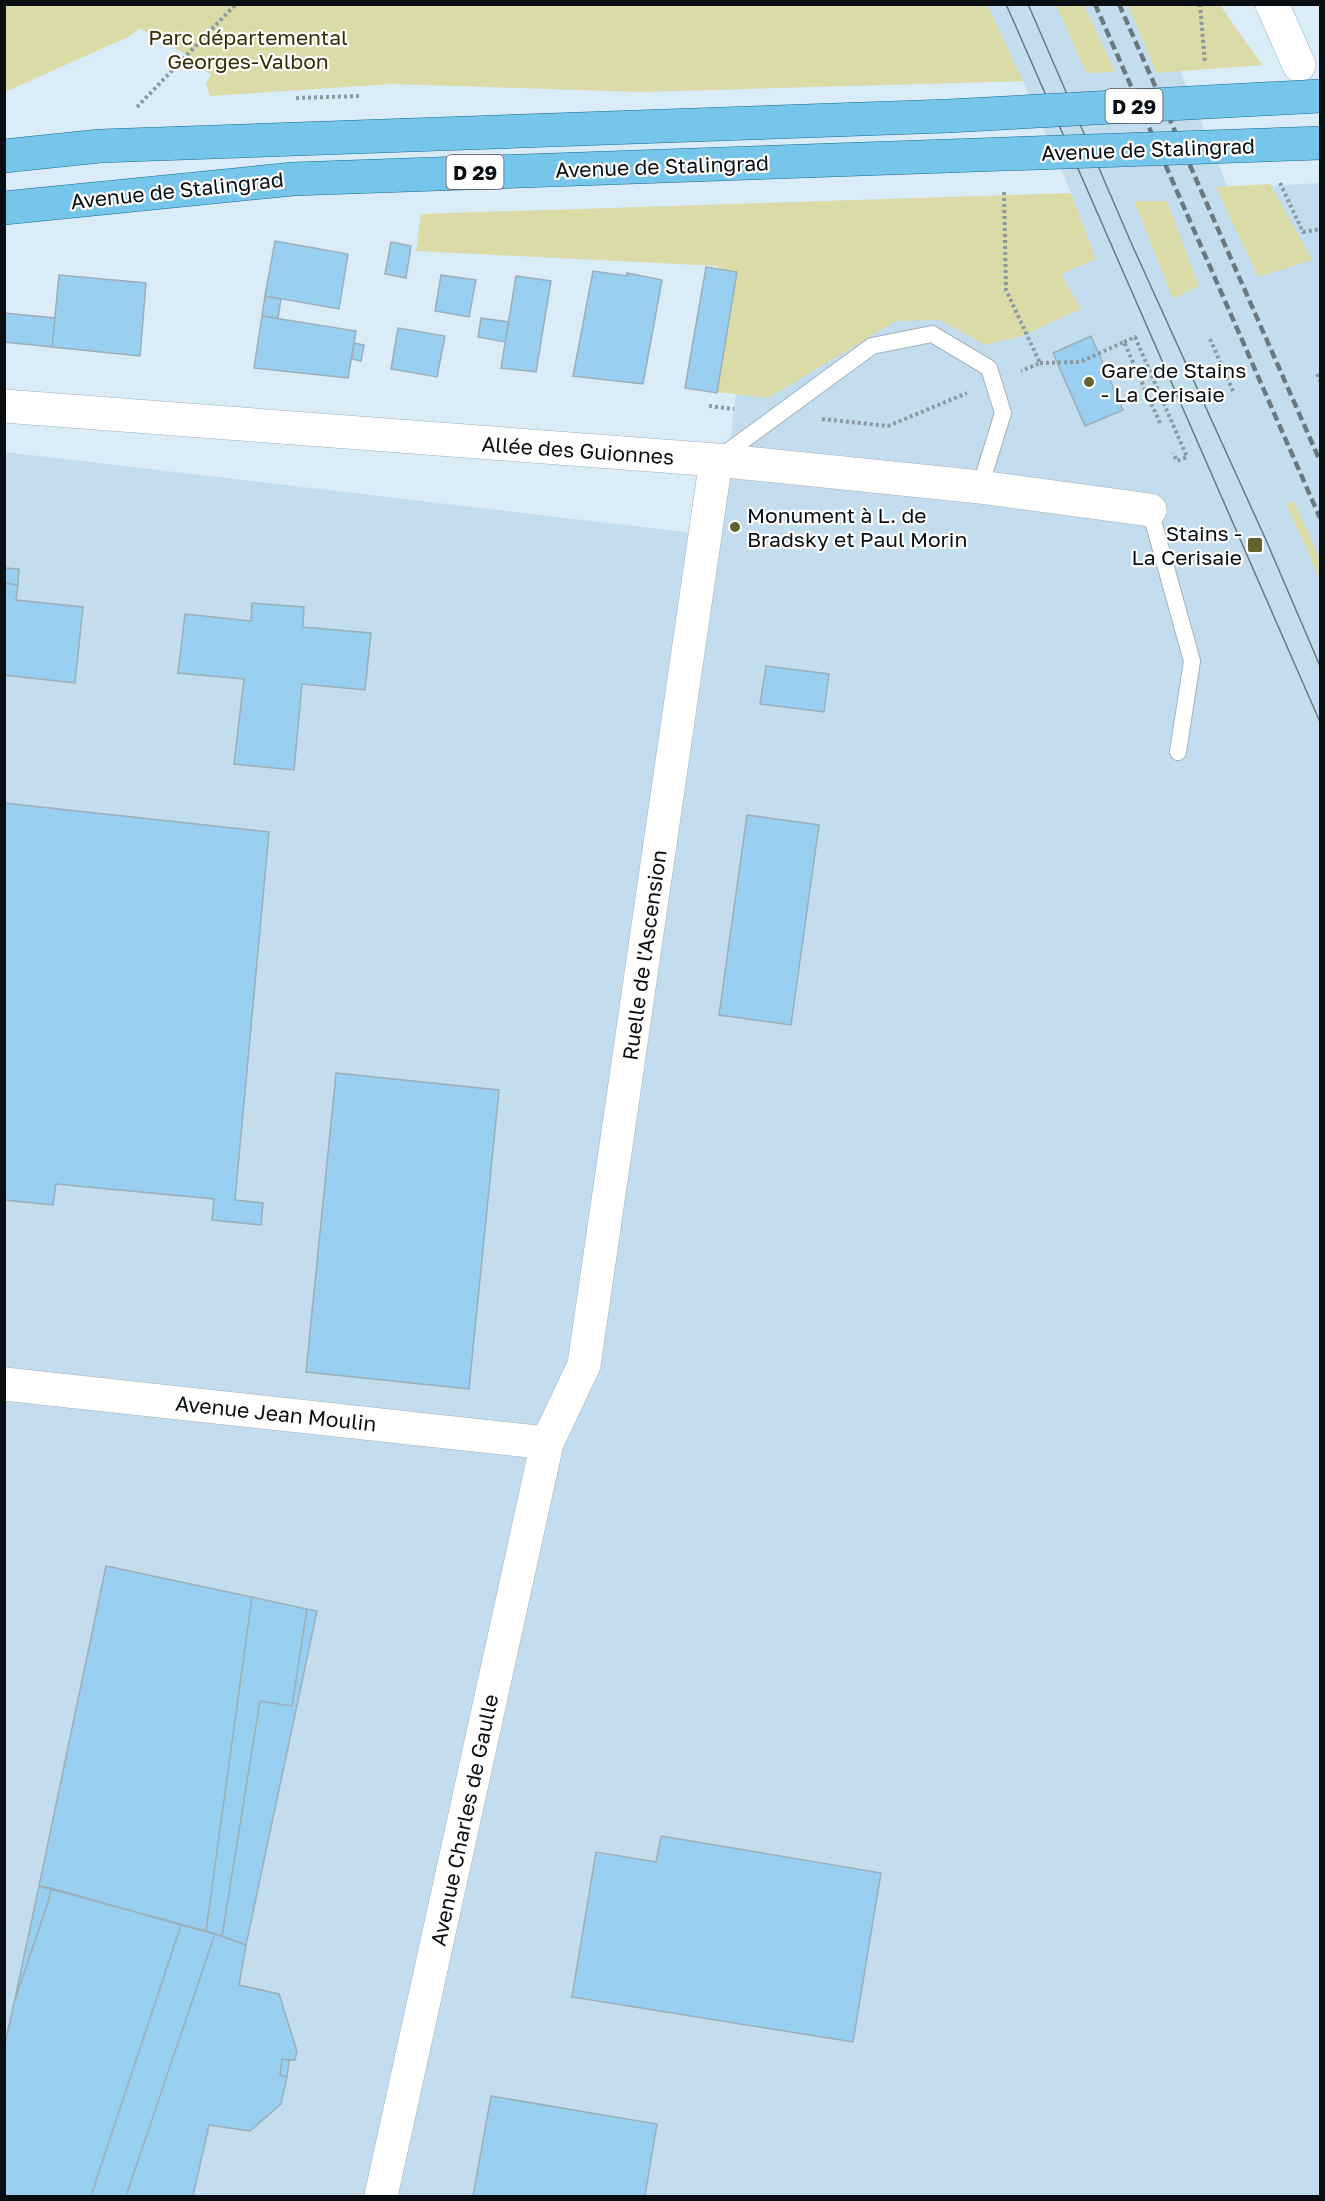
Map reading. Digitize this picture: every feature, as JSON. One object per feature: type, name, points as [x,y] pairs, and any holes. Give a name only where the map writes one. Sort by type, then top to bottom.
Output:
[{"type":"main road","name":"Avenue de Stalingrad","points":[[4,156],[100,146],[948,116],[1320,96]]},
{"type":"main road","name":"Avenue de Stalingrad","points":[[4,208],[292,179],[1320,143]]},
{"type":"street","points":[[1272,4],[1299,65]]},
{"type":"street","name":"Allée des Guionnes","points":[[4,406],[716,460],[980,488],[1150,510]]},
{"type":"street","name":"Ruelle de l'Ascension","points":[[548,1443],[584,1365],[716,460]]},
{"type":"street","name":"Avenue Jean Moulin","points":[[4,1384],[548,1443]]},
{"type":"street","name":"Avenue Charles de Gaulle","points":[[381,2196],[548,1443]]},
{"type":"lane","points":[[716,460],[872,346],[932,334],[989,368],[1003,413],[980,488]]},
{"type":"lane","points":[[1150,510],[1192,661],[1178,752]]},
{"type":"path","points":[[136,107],[236,4]]},
{"type":"path","points":[[1200,4],[1206,70]]},
{"type":"path","points":[[1279,181],[1304,232],[1320,229]]},
{"type":"path","points":[[1004,194],[1006,290],[1040,363]]},
{"type":"path","points":[[709,406],[888,426],[1040,363],[1080,362],[1135,337],[1187,456],[1177,461],[1173,453]]},
{"type":"path","points":[[1210,339],[1233,391]]},
{"type":"path","points":[[1124,342],[1160,423]]},
{"type":"path","points":[[1317,374],[1320,381]]},
{"type":"shaded area","points":[[964,5],[1161,5],[1179,67],[1228,188],[1320,183],[1320,2196],[5,2196],[5,452],[719,536],[750,273],[1096,259],[1071,193],[1023,81],[995,23]]},
{"type":"green space","name":"Parc départemental Georges-Valbon","points":[[5,4],[987,5],[1023,81],[642,92],[393,84],[210,96],[206,84],[211,75],[187,55],[139,28],[130,36],[5,92]]},
{"type":"green space","points":[[1056,5],[1084,5],[1115,72],[1086,73]]},
{"type":"green space","points":[[1128,5],[1220,5],[1262,65],[1156,73]]},
{"type":"green space","points":[[1270,184],[1312,260],[1258,277],[1216,187]]},
{"type":"green space","points":[[1071,193],[1096,259],[1061,274],[1081,309],[1022,336],[985,345],[940,320],[896,321],[768,398],[709,391],[718,266],[416,251],[421,214]]},
{"type":"green space","points":[[1134,201],[1167,201],[1199,286],[1173,299]]},
{"type":"green space","points":[[1294,501],[1320,559],[1320,579],[1286,504]]},
{"type":"building","points":[[275,241],[348,254],[339,309],[265,296]]},
{"type":"building","points":[[391,242],[411,246],[406,278],[385,274]]},
{"type":"building","points":[[706,267],[737,272],[717,393],[685,388]]},
{"type":"building","points":[[593,271],[627,276],[627,273],[662,280],[643,384],[573,376]]},
{"type":"building","points":[[59,275],[146,283],[140,356],[52,347]]},
{"type":"building","points":[[441,275],[476,280],[469,317],[435,311]]},
{"type":"building","points":[[516,276],[551,281],[536,372],[501,368]]},
{"type":"building","points":[[265,296],[281,299],[278,318],[262,316]]},
{"type":"building","points":[[4,313],[55,318],[52,347],[4,342]]},
{"type":"building","points":[[262,316],[356,331],[348,378],[254,368]]},
{"type":"building","points":[[481,318],[509,322],[505,342],[478,337]]},
{"type":"building","points":[[398,328],[445,336],[437,377],[391,369]]},
{"type":"building","name":"Gare de Stains - La Cerisaie","points":[[1091,336],[1123,410],[1085,426],[1053,353]]},
{"type":"building","points":[[354,343],[364,345],[361,361],[352,359]]},
{"type":"building","points":[[4,568],[19,569],[18,585],[4,583]]},
{"type":"building","points":[[4,583],[18,585],[16,600],[83,607],[75,683],[4,675]]},
{"type":"building","points":[[252,603],[304,607],[303,627],[371,633],[365,690],[302,684],[294,770],[234,764],[244,679],[178,673],[185,614],[251,621]]},
{"type":"building","points":[[766,666],[829,674],[824,712],[760,704]]},
{"type":"building","points":[[4,803],[269,832],[235,1200],[263,1203],[261,1225],[212,1220],[214,1199],[56,1184],[53,1205],[4,1200]]},
{"type":"building","points":[[747,815],[819,825],[791,1025],[719,1015]]},
{"type":"building","points":[[336,1073],[499,1090],[469,1389],[306,1372]]},
{"type":"building","points":[[106,1566],[252,1597],[206,1931],[39,1886]]},
{"type":"building","points":[[252,1597],[307,1609],[292,1706],[260,1701],[222,1936],[206,1931]]},
{"type":"building","points":[[307,1609],[317,1611],[246,1945],[222,1936],[260,1701],[292,1706]]},
{"type":"building","points":[[661,1836],[881,1873],[853,2042],[572,1997],[596,1852],[656,1862]]},
{"type":"building","points":[[39,1886],[51,1888],[49,1899],[14,2003]]},
{"type":"building","points":[[51,1888],[181,1925],[91,2196],[4,2196],[4,2048],[14,2003]]},
{"type":"building","points":[[181,1925],[215,1934],[126,2196],[91,2196]]},
{"type":"building","points":[[215,1934],[246,1945],[239,1985],[279,1994],[297,2051],[295,2060],[282,2059],[280,2075],[287,2077],[281,2104],[250,2131],[209,2125],[193,2196],[126,2196]]},
{"type":"building","points":[[282,2059],[289,2060],[287,2077],[280,2075]]},
{"type":"building","points":[[491,2096],[657,2124],[645,2196],[473,2196]]},
{"type":"tram line","points":[[1006,4],[1320,722]]},
{"type":"tram line","points":[[1028,4],[1133,247],[1266,540],[1320,666]]},
{"type":"railway","points":[[1095,4],[1320,518]]},
{"type":"railway","points":[[1119,4],[1320,461]]},
{"type":"place","name":"Gare de Stains - La Cerisaie","points":[[1089,382]]},
{"type":"place","name":"Monument à L. de Bradsky et Paul Morin","points":[[735,527]]},
{"type":"place","name":"Stains - La Cerisaie","points":[[1255,545]]}]
